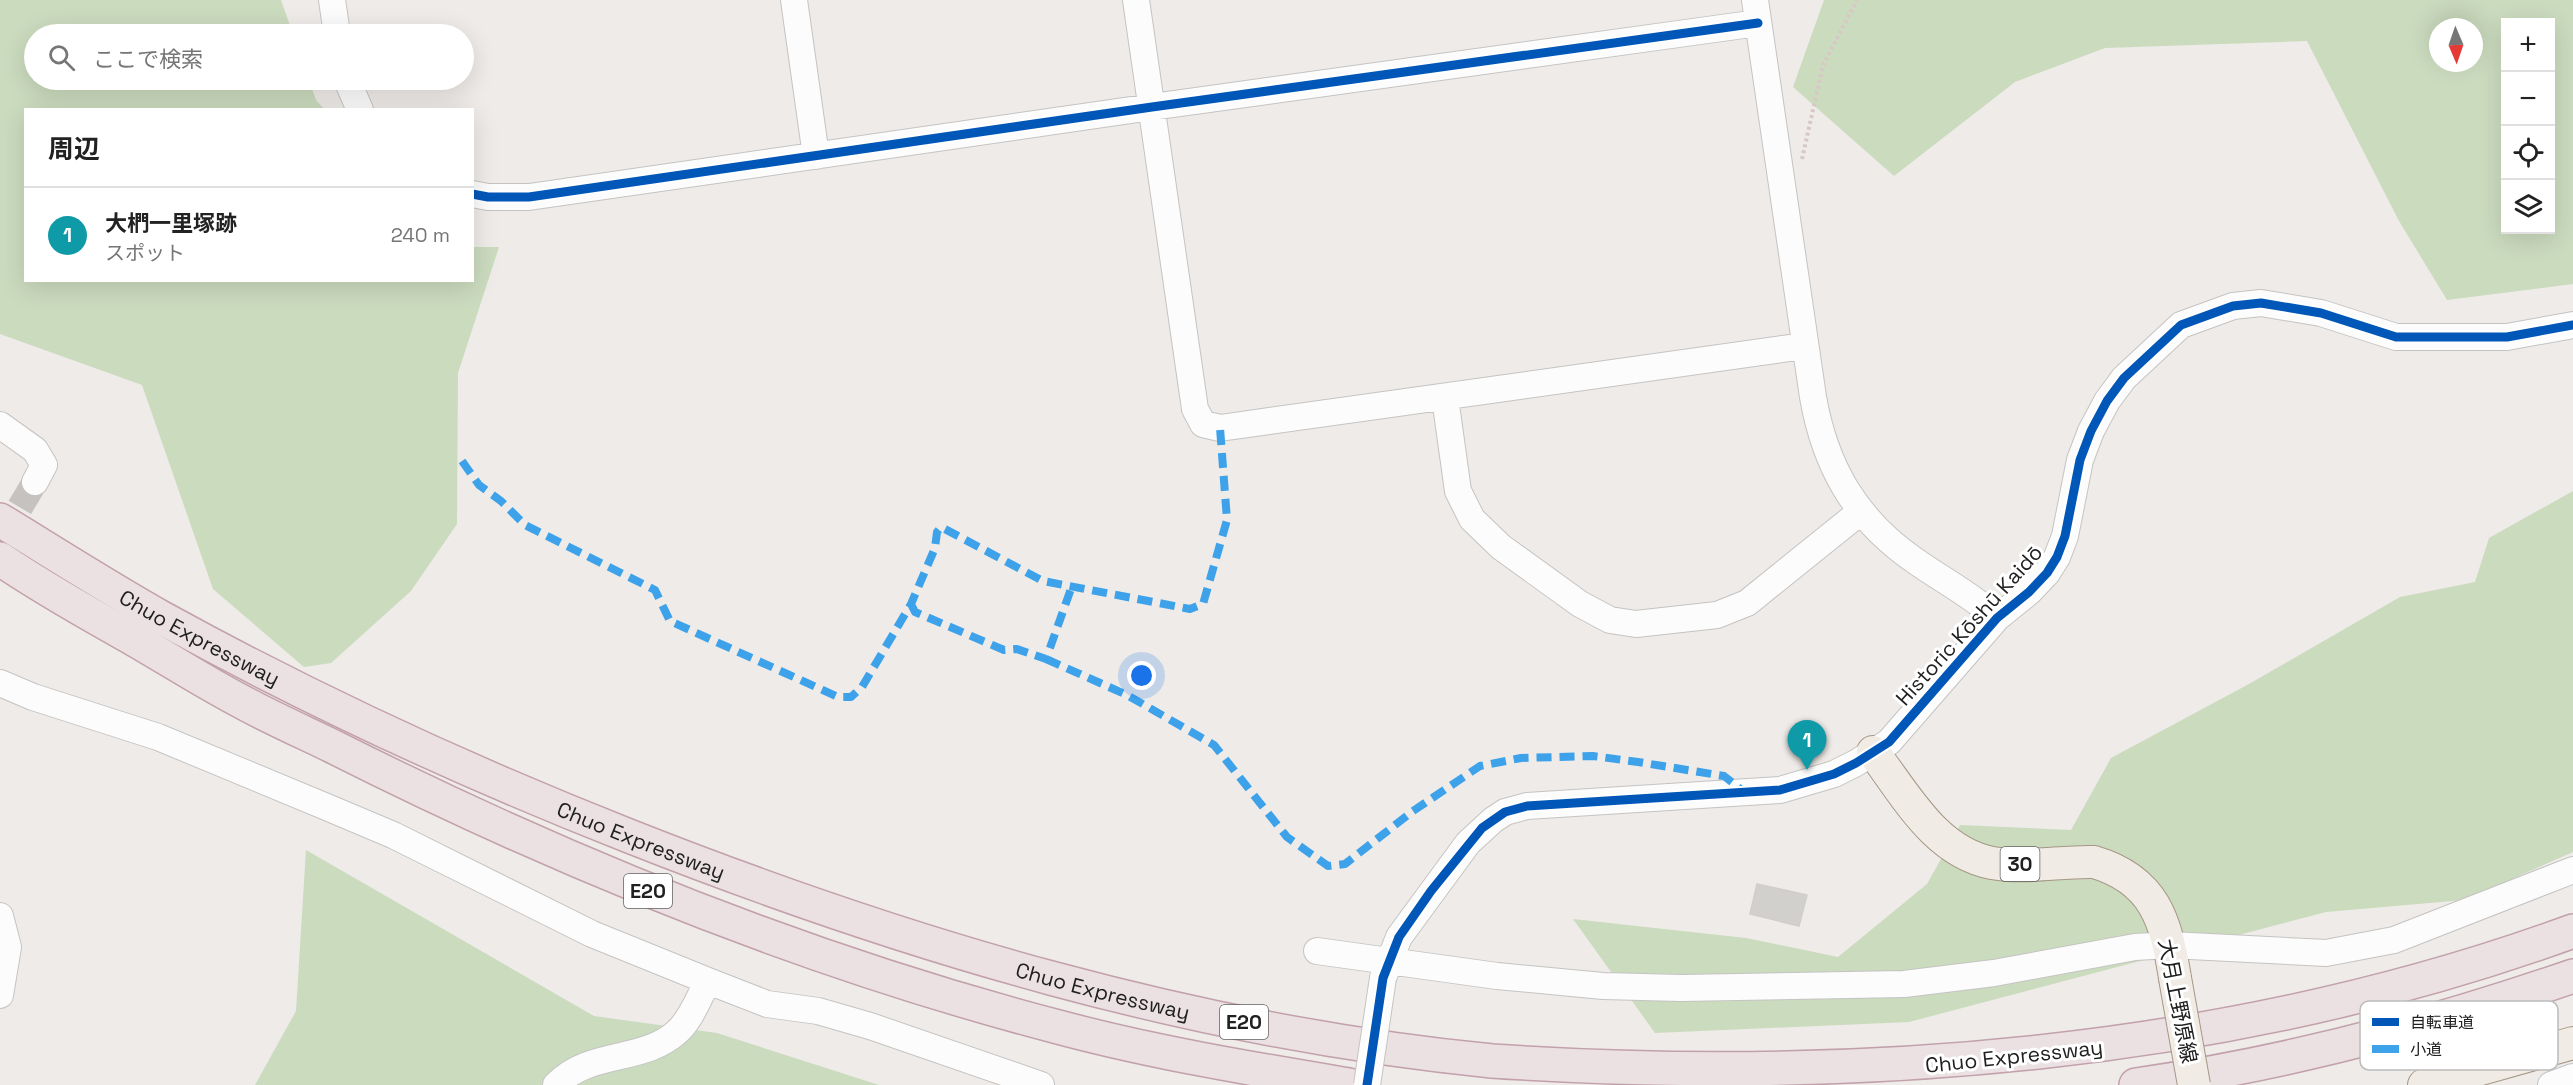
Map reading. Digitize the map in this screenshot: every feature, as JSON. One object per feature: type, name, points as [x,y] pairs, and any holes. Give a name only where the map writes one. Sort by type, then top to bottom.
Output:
[{"type":"highway","name":"Chuo Expressway","points":[[0,520],[157,615],[352,715],[453,763],[529,795],[766,889],[893,933],[1064,981],[1193,1012],[1388,1048],[1490,1061],[1691,1073],[1804,1073],[2004,1059],[2162,1038],[2286,1015],[2407,984],[2518,951],[2573,931]]},
{"type":"highway","name":"Chuo Expressway","points":[[0,559],[39,585],[245,704],[436,798],[648,891],[755,933],[863,971],[1065,1030],[1170,1053],[1349,1085]]},
{"type":"highway","points":[[2493,1001],[2573,976]]},
{"type":"highway","points":[[2136,1085],[2296,1056],[2360,1039]]},
{"type":"main road","name":"大月上野原線","points":[[1874,752],[1929,826],[1957,850],[1994,863],[2094,862],[2108,866],[2135,881],[2147,892],[2162,921],[2170,945],[2194,1085]]},
{"type":"main road","points":[[2558,1047],[2573,1043]]},
{"type":"main road","points":[[2424,1085],[2477,1070]]},
{"type":"street","points":[[332,0],[336,24]]},
{"type":"street","points":[[794,0],[816,156]]},
{"type":"street","points":[[1137,0],[1195,409],[1203,424],[1220,428],[1804,346]]},
{"type":"street","points":[[474,194],[488,197],[529,197],[1152,107],[1756,12],[1804,346],[1817,419],[1832,466],[1860,512],[1887,540],[1979,602],[1997,618]]},
{"type":"street","points":[[351,90],[359,108]]},
{"type":"street","name":"Historic Kōshū Kaidō","points":[[1367,1085],[1386,970],[1399,937],[1431,891],[1482,828],[1505,812],[1527,806],[1780,790],[1834,774],[1874,752],[1894,736],[1997,618],[2029,592],[2057,557],[2065,536],[2080,460],[2091,431],[2107,401],[2124,378],[2181,325],[2233,306],[2261,303],[2321,313],[2396,337],[2507,337],[2573,324]]},
{"type":"street","points":[[1445,398],[1458,491],[1472,519],[1501,547],[1580,604],[1610,620],[1636,624],[1717,615],[1747,603],[1860,512]]},
{"type":"street","points":[[0,425],[35,450],[44,465],[36,482]]},
{"type":"street","points":[[0,683],[33,697],[158,737],[329,808],[393,835],[592,934],[767,1004],[818,1011],[870,1026],[1041,1085]]},
{"type":"street","points":[[1317,951],[1386,970],[1603,986],[1768,987],[1904,984],[1994,973],[2135,947],[2170,945],[2300,952],[2350,950],[2394,940],[2573,870]]},
{"type":"street","points":[[0,916],[8,947],[0,995]]},
{"type":"street","points":[[556,1085],[584,1065],[650,1048],[667,1041],[679,1030],[708,981]]},
{"type":"street","points":[[2551,1085],[2573,1077]]},
{"type":"path","points":[[1801,161],[1822,65],[1857,0]]},
{"type":"green space","points":[[0,0],[281,0],[289,24],[24,24],[24,90],[312,90],[316,100],[323,108],[24,108],[24,282],[474,282],[474,247],[499,247],[458,373],[457,524],[411,591],[331,663],[304,667],[213,589],[142,385],[0,334]]},
{"type":"green space","points":[[1824,0],[2573,0],[2573,284],[2447,300],[2399,221],[2307,41],[2105,48],[2015,82],[1894,176],[1793,87]]},
{"type":"green space","points":[[2573,491],[2573,852],[2464,900],[2326,912],[1909,1022],[1655,1033],[1573,919],[1746,938],[1838,957],[1927,884],[1960,825],[2071,830],[2111,758],[2249,684],[2400,597],[2475,582],[2489,538]]},
{"type":"green space","points":[[306,850],[594,1016],[717,1033],[879,1085],[255,1085],[296,1011]]},
{"type":"building","points":[[1757,884],[1807,895],[1799,926],[1750,914]]},
{"type":"tunnel","points":[[0,541],[35,482]]},
{"type":"marked path","points":[[462,461],[479,485],[501,501],[525,525],[655,590],[670,621],[838,697],[851,697],[862,687],[911,604],[935,548],[937,532],[941,527],[1043,581],[1190,609],[1203,604],[1227,520],[1220,428]]},
{"type":"marked path","points":[[911,604],[915,612],[1004,650],[1017,649],[1046,659],[1072,586]]},
{"type":"marked path","points":[[1046,659],[1127,695],[1214,745],[1287,837],[1328,866],[1345,864],[1413,811],[1480,766],[1521,758],[1593,756],[1638,762],[1724,776],[1744,792]]},
{"type":"cycle path","points":[[474,194],[488,197],[529,197],[1758,23]]},
{"type":"cycle path","points":[[1367,1085],[1383,978],[1399,937],[1431,891],[1482,828],[1505,812],[1527,806],[1780,790],[1834,774],[1889,742],[1997,618],[2029,592],[2047,573],[2057,557],[2065,536],[2080,460],[2091,431],[2107,401],[2124,378],[2181,325],[2233,306],[2261,303],[2321,313],[2396,337],[2507,337],[2573,325]]},
{"type":"place","name":"大椚一里塚跡","points":[[1807,770]]}]
